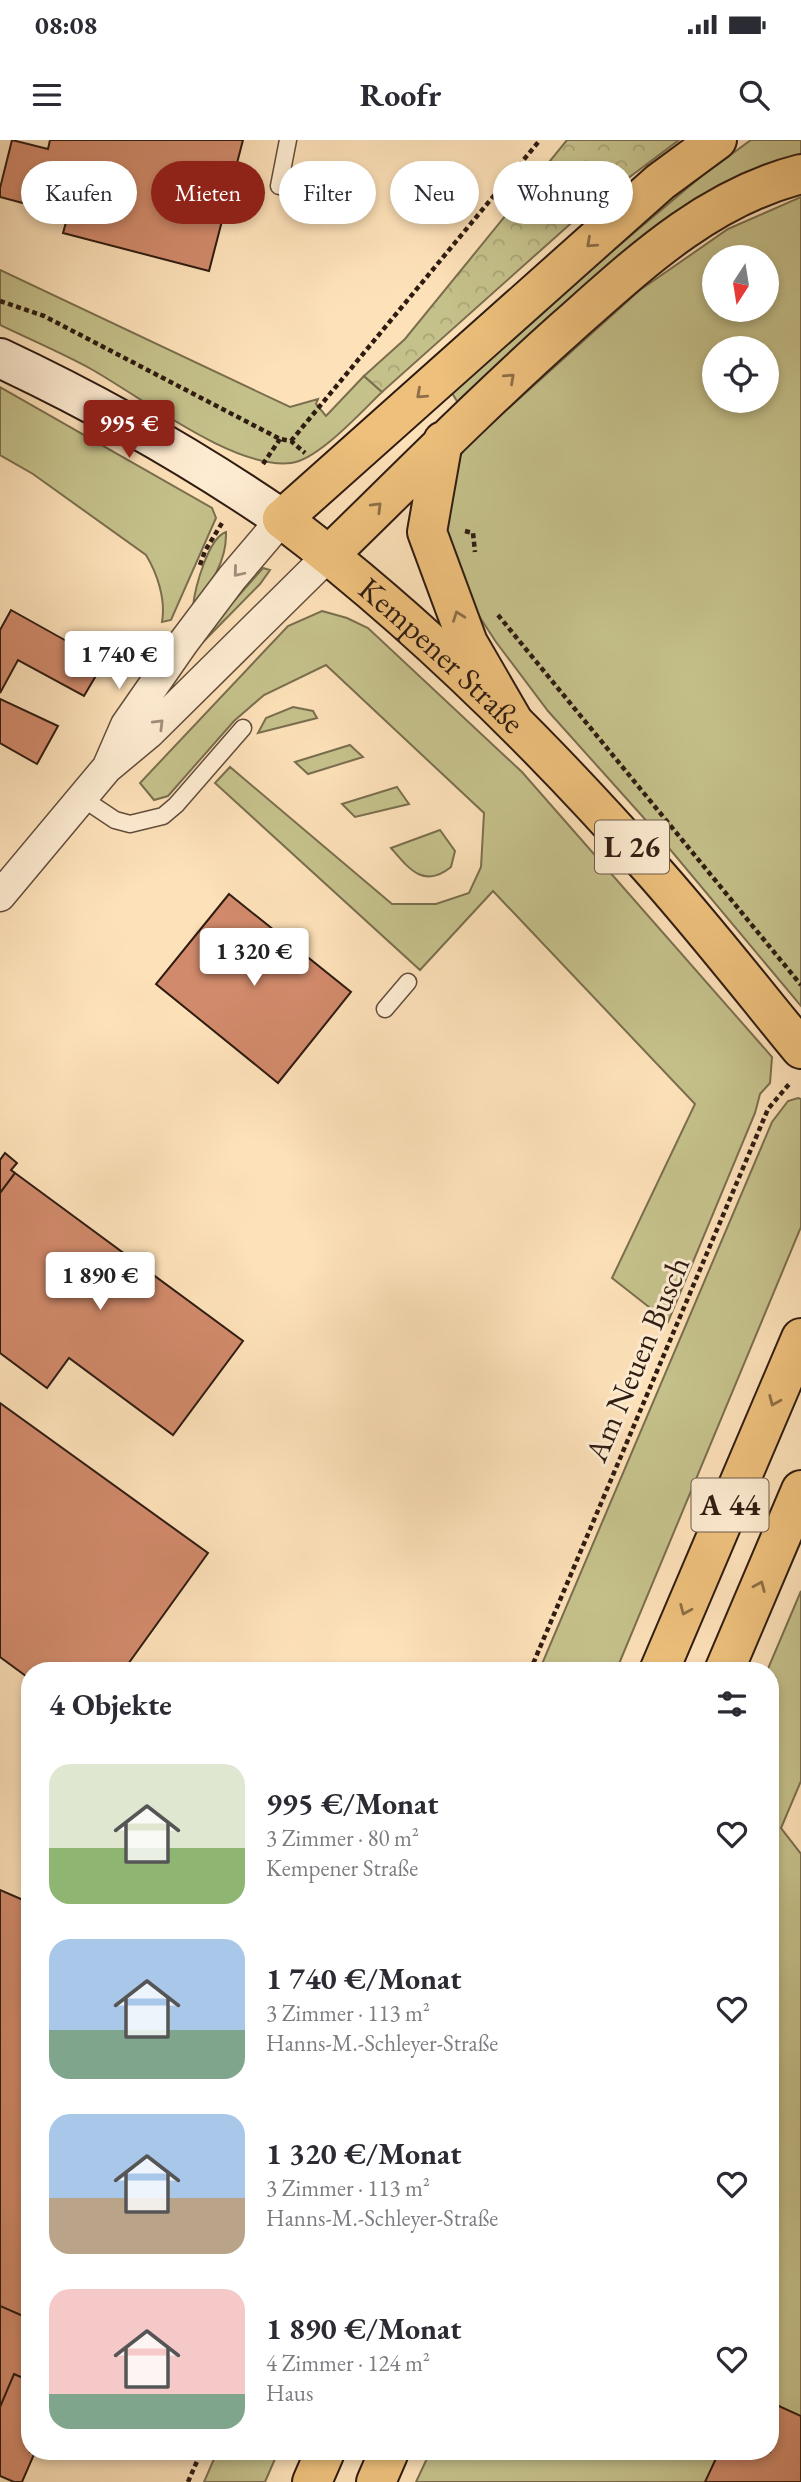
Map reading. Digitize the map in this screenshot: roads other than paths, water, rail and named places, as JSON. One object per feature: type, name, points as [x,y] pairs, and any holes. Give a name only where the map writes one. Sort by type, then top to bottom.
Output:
[{"type":"main road","points":[[282,519],[660,183],[717,140]]},
{"type":"main road","points":[[329,555],[443,442],[576,319],[673,237],[740,195],[801,174]]},
{"type":"main road","name":"Kempener Straße","points":[[0,358],[67,389],[243,493],[329,555],[416,627],[512,719],[649,865],[798,1064]]},
{"type":"main road","points":[[443,442],[427,532],[468,643],[512,719]]},
{"type":"main road","name":"A 44","points":[[663,1662],[801,1338]]},
{"type":"main road","name":"A 44","points":[[728,1662],[801,1490]]},
{"type":"main road","points":[[312,2482],[322,2460]]},
{"type":"main road","points":[[376,2482],[386,2460]]},
{"type":"street","points":[[107,768],[126,725],[183,643],[232,578],[282,519]]},
{"type":"street","points":[[0,896],[107,768],[149,733],[329,555]]},
{"type":"lane","points":[[284,161],[288,140]]},
{"type":"lane","points":[[82,798],[115,820],[130,824],[163,816],[176,805],[243,728]]},
{"type":"lane","points":[[384,1009],[408,982]]}]
